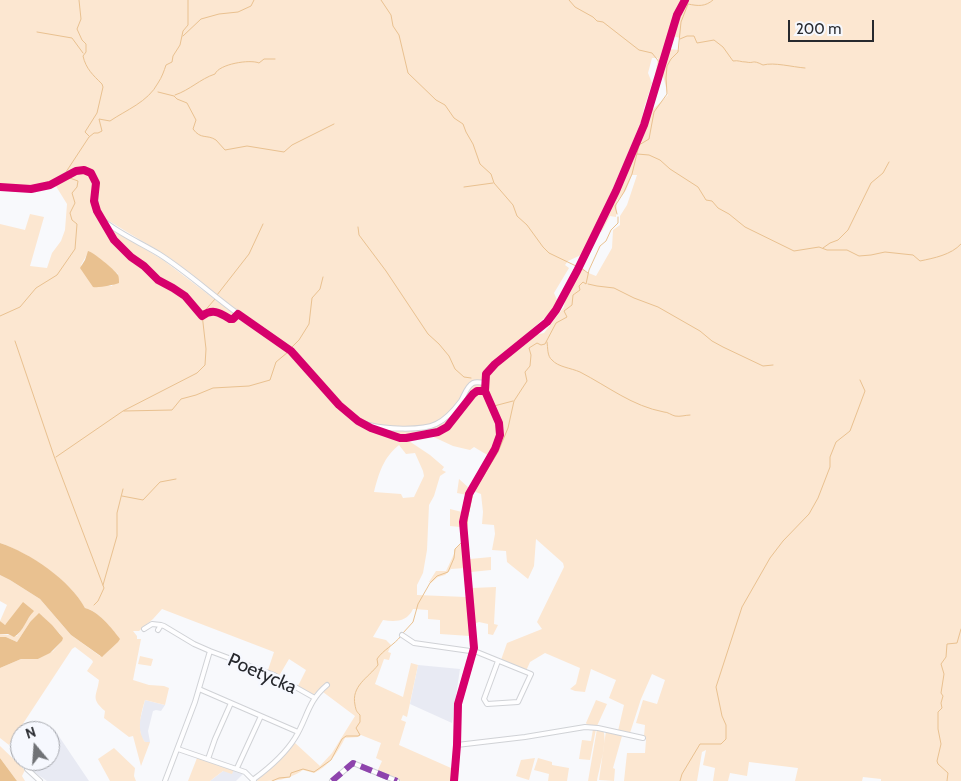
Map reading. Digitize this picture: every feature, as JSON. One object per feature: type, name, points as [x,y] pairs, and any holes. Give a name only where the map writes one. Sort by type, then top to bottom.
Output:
[{"type":"street","points":[[454,781],[458,704],[473,651],[463,522],[469,494],[495,449],[500,435],[499,423],[485,391],[486,374],[495,364],[535,332],[556,310],[578,271],[616,191],[644,125],[677,15],[685,0]]},
{"type":"street","points":[[0,187],[26,190],[52,184],[76,171],[84,170],[91,173],[96,183],[95,206],[103,220],[169,261],[238,314],[286,347],[339,404],[364,424],[386,428],[423,428],[432,426],[441,422],[459,404],[471,385],[477,382],[485,383]]},
{"type":"street","points":[[144,629],[152,624],[160,625],[158,630]]},
{"type":"street","name":"Poetycka","points":[[160,625],[194,644],[274,675],[313,697]]},
{"type":"street","points":[[402,635],[414,643],[473,651],[498,660],[531,674],[518,702],[487,704],[484,697],[498,660]]},
{"type":"street","points":[[165,781],[199,689],[210,651]]},
{"type":"street","points":[[178,749],[237,768],[254,780],[291,744],[313,697],[327,685]]},
{"type":"street","points":[[199,689],[298,732]]},
{"type":"street","points":[[208,759],[232,703]]},
{"type":"street","points":[[237,768],[261,716]]},
{"type":"street","points":[[457,745],[525,737],[584,727],[598,728],[644,738]]},
{"type":"street","points":[[332,781],[353,763],[396,781]]},
{"type":"street","points":[[29,771],[40,781]]},
{"type":"shaded area","points":[[0,0],[681,0],[657,78],[655,75],[658,58],[652,58],[648,73],[652,83],[642,119],[607,202],[581,255],[568,261],[565,265],[569,268],[554,293],[558,302],[551,312],[484,372],[481,391],[498,426],[498,438],[489,456],[474,447],[470,450],[453,446],[425,433],[409,436],[406,439],[430,455],[444,467],[442,470],[446,472],[440,476],[429,505],[427,550],[423,573],[417,585],[417,595],[466,597],[470,636],[440,634],[440,620],[428,619],[428,610],[413,609],[404,619],[383,620],[373,637],[386,640],[391,645],[388,652],[391,653],[389,660],[384,659],[375,684],[403,697],[411,663],[418,665],[407,717],[403,715],[401,720],[406,722],[399,745],[451,768],[451,781],[401,781],[377,772],[382,761],[376,758],[381,743],[361,735],[345,738],[332,758],[324,767],[314,773],[303,770],[281,780],[257,781],[294,742],[320,766],[332,753],[355,716],[323,692],[328,686],[325,684],[313,695],[298,686],[306,670],[289,659],[279,676],[268,670],[274,652],[162,609],[139,631],[133,631],[137,639],[141,639],[133,680],[169,688],[165,705],[145,700],[140,727],[145,742],[150,742],[141,766],[133,736],[129,737],[104,718],[105,711],[96,700],[99,680],[87,671],[93,662],[75,647],[25,721],[10,721],[9,745],[0,738],[0,668],[21,659],[38,659],[53,651],[62,641],[60,634],[42,616],[30,622],[17,642],[6,637],[0,637],[0,634],[17,636],[32,613],[4,625],[0,621],[7,605],[0,601],[0,575],[40,599],[71,635],[100,656],[103,656],[110,649],[116,634],[98,615],[85,608],[69,588],[48,569],[0,543],[0,224],[25,230],[30,214],[44,217],[30,266],[47,268],[52,253],[61,241],[65,230],[67,204],[54,183],[28,188],[0,184]],"holes":[[[109,221],[170,258],[293,351],[344,409],[364,425],[356,422],[341,409],[315,383],[292,353],[237,319],[231,321],[212,312],[200,317],[183,297],[163,283],[157,282],[145,269],[130,259],[113,240],[108,231],[132,257],[145,266],[158,279],[185,294],[202,314],[211,308],[231,317],[234,314],[163,260],[109,227]],[[89,251],[118,274],[112,286],[102,286],[81,265]],[[399,445],[406,454],[415,453],[423,471],[424,476],[414,497],[403,498],[401,494],[374,492],[382,466]]]},
{"type":"shaded area","points":[[686,0],[961,0],[961,781],[881,781],[881,779],[863,777],[862,781],[795,781],[798,768],[749,762],[747,776],[730,773],[728,781],[713,781],[715,768],[703,765],[706,750],[702,752],[697,781],[624,781],[627,753],[645,753],[645,725],[636,723],[643,700],[657,704],[665,680],[652,674],[641,699],[630,733],[627,734],[618,731],[624,705],[609,698],[616,680],[591,669],[585,692],[575,691],[570,689],[576,684],[580,668],[545,653],[530,662],[526,671],[501,660],[507,643],[542,629],[537,622],[564,567],[563,563],[536,539],[534,566],[528,579],[507,562],[506,551],[492,550],[495,534],[494,525],[482,524],[481,494],[473,491],[498,449],[503,436],[501,425],[488,390],[487,379],[491,370],[535,335],[544,333],[564,307],[565,299],[581,266],[586,272],[596,276],[612,248],[613,230],[620,225],[620,216],[627,205],[637,175],[632,175],[626,190],[617,201],[616,217],[610,216],[599,233],[649,113],[668,95],[662,72],[669,49],[679,50],[680,38],[673,36],[679,14]]},
{"type":"shaded area","points":[[88,251],[99,257],[116,272],[119,283],[103,287],[93,287],[80,268]]},
{"type":"shaded area","points":[[459,479],[469,488],[467,495],[457,493]]},
{"type":"shaded area","points":[[450,509],[462,512],[460,527],[450,526]]},
{"type":"shaded area","points":[[463,542],[465,568],[451,569],[445,575],[438,577],[431,583],[429,582],[436,571],[446,571],[454,550]]},
{"type":"shaded area","points":[[0,543],[24,553],[70,587],[85,608],[100,616],[109,625],[120,639],[118,642],[102,657],[71,635],[40,599],[0,575]]},
{"type":"shaded area","points":[[491,557],[491,570],[471,572],[468,562],[470,559]]},
{"type":"shaded area","points":[[496,587],[494,624],[498,625],[493,635],[488,634],[488,624],[479,622],[474,624],[472,588]]},
{"type":"shaded area","points":[[23,602],[34,611],[23,628],[14,637],[8,634],[0,634],[0,621],[5,625]]},
{"type":"shaded area","points":[[39,613],[63,638],[62,641],[50,653],[38,659],[21,659],[0,668],[0,637],[6,637],[17,642],[30,622]]},
{"type":"shaded area","points":[[140,656],[153,659],[151,666],[138,664]]},
{"type":"shaded area","points":[[418,665],[460,669],[452,723],[410,704]]},
{"type":"shaded area","points":[[145,700],[165,705],[161,711],[153,711],[148,731],[150,742],[145,742],[141,737],[139,724]]},
{"type":"shaded area","points":[[596,700],[607,704],[597,726],[588,726],[586,723]]},
{"type":"shaded area","points":[[593,729],[596,729],[590,760],[579,759],[582,740],[591,741]]},
{"type":"shaded area","points":[[597,729],[603,730],[603,755],[597,781],[588,781]]},
{"type":"shaded area","points":[[606,731],[622,736],[613,768],[615,769],[614,781],[599,780]]},
{"type":"shaded area","points":[[60,738],[89,781],[47,781],[32,771],[60,771]]},
{"type":"shaded area","points":[[0,746],[10,756],[10,771],[24,771],[22,776],[25,781],[17,781],[0,758]]},
{"type":"shaded area","points":[[114,748],[135,768],[134,776],[136,781],[110,781],[98,759]]},
{"type":"shaded area","points":[[0,758],[17,781],[0,781]]},
{"type":"shaded area","points":[[197,758],[234,769],[232,774],[223,771],[210,781],[188,781]]},
{"type":"shaded area","points":[[535,758],[529,780],[532,781],[516,776],[521,760]]},
{"type":"shaded area","points":[[538,758],[552,762],[552,765],[569,768],[567,781],[548,781],[549,774],[534,770]]},
{"type":"shaded area","points":[[234,769],[244,773],[236,781],[210,781],[223,771]]},
{"type":"waterway","points":[[79,0],[81,19],[77,29],[86,44],[86,52],[83,56],[84,61],[103,87],[97,113],[85,132],[89,136]]},
{"type":"waterway","points":[[66,172],[89,137],[94,133],[102,131],[99,119],[110,121],[136,105],[154,90],[166,65],[172,62],[173,56],[180,45],[183,31],[188,25],[188,0]]},
{"type":"waterway","points":[[183,36],[201,19],[219,14],[238,12],[251,6],[254,0]]},
{"type":"waterway","points":[[381,0],[391,15],[393,26],[399,35],[408,73],[436,100],[445,105],[454,118],[463,124],[480,164],[491,174],[494,183],[513,205],[517,216],[527,225],[543,247],[549,253],[576,266]]},
{"type":"waterway","points":[[569,0],[575,7],[597,21],[603,22],[639,50],[652,53],[660,63]]},
{"type":"waterway","points":[[617,214],[615,206],[632,174],[639,145],[649,139],[654,112],[667,94],[667,66],[678,52],[681,22],[688,4],[701,5],[713,0]]},
{"type":"waterway","points":[[37,32],[72,38],[83,53]]},
{"type":"waterway","points":[[680,39],[694,36],[697,43],[714,40],[723,47],[733,61],[805,68]]},
{"type":"waterway","points":[[175,95],[228,65],[249,62],[259,63],[264,59],[275,59]]},
{"type":"waterway","points":[[158,92],[174,96],[187,103],[196,120],[193,129],[201,136],[216,140],[225,150],[247,146],[284,152],[292,145],[334,124]]},
{"type":"waterway","points":[[637,154],[649,155],[660,160],[670,169],[698,187],[706,200],[712,201],[718,208],[745,227],[794,251],[819,247],[827,250],[847,250],[859,256],[885,252],[913,255],[920,261],[947,253],[961,244]]},
{"type":"waterway","points":[[823,248],[838,240],[848,230],[871,183],[883,173],[889,162]]},
{"type":"waterway","points":[[0,316],[20,307],[36,288],[57,275],[75,249],[77,224],[72,220],[70,213],[75,203],[72,193],[77,187],[78,181],[67,177]]},
{"type":"waterway","points":[[464,187],[493,183]]},
{"type":"waterway","points":[[466,535],[473,493],[498,452],[508,428],[514,401],[527,381],[525,372],[530,366],[531,355],[529,348],[537,343],[545,344],[556,323],[567,317],[564,311],[572,305],[573,295],[580,290],[579,286],[583,282],[586,284],[589,270],[600,246],[606,241],[611,230],[618,223],[618,217]]},
{"type":"waterway","points":[[217,295],[249,254],[263,224]]},
{"type":"waterway","points":[[358,227],[359,235],[386,271],[428,334],[449,356],[455,369],[464,377],[471,378]]},
{"type":"waterway","points":[[581,268],[588,273]]},
{"type":"waterway","points":[[291,348],[299,340],[309,324],[312,298],[320,289],[323,277]]},
{"type":"waterway","points":[[588,284],[614,288],[658,307],[700,331],[723,347],[763,366],[773,365]]},
{"type":"waterway","points":[[56,457],[123,411],[197,373],[205,365],[206,349],[202,314],[215,299]]},
{"type":"waterway","points":[[15,341],[54,456],[104,588],[94,605]]},
{"type":"waterway","points":[[547,342],[549,356],[558,364],[580,372],[641,405],[675,416],[690,415]]},
{"type":"waterway","points":[[124,411],[172,410],[181,399],[213,388],[249,386],[270,380],[276,362],[288,352]]},
{"type":"waterway","points":[[680,781],[682,774],[700,744],[721,744],[726,739],[726,725],[722,716],[716,687],[742,607],[770,558],[783,541],[809,514],[818,498],[830,467],[830,457],[836,442],[850,431],[865,391],[860,380]]},
{"type":"waterway","points":[[481,385],[482,389]]},
{"type":"waterway","points":[[487,391],[494,406],[513,401]]},
{"type":"waterway","points":[[122,496],[143,500],[160,482],[176,479]]},
{"type":"waterway","points":[[103,585],[117,536],[117,513],[123,489]]},
{"type":"waterway","points":[[403,633],[413,622],[418,604],[430,583],[437,576],[448,572],[454,558],[455,549],[463,541]]},
{"type":"waterway","points":[[947,781],[948,773],[937,761],[941,744],[938,729],[938,712],[942,708],[943,696],[941,693],[944,674],[941,664],[946,657],[947,644],[957,643],[961,629]]},
{"type":"waterway","points":[[272,781],[290,777],[291,773],[303,769],[314,772],[331,760],[342,739],[346,736],[360,735],[356,728],[360,722],[360,715],[355,707],[354,698],[358,687],[378,665],[377,659],[379,656],[401,636]]},
{"type":"marked path","points":[[332,781],[353,763],[397,781]]},
{"type":"cycle path","points":[[454,781],[458,704],[474,648],[463,522],[469,494],[495,449],[500,435],[499,423],[485,391],[486,374],[495,364],[547,322],[556,310],[577,271],[616,191],[644,125],[677,15],[685,0]]},
{"type":"cycle path","points":[[0,187],[31,189],[50,185],[76,171],[84,170],[91,173],[96,183],[94,201],[97,211],[114,240],[131,257],[144,266],[158,280],[185,296],[202,316],[213,312],[233,319],[238,314],[291,351],[339,405],[358,421],[371,428],[400,438],[438,432],[447,427],[473,394],[477,391],[485,391]]}]
